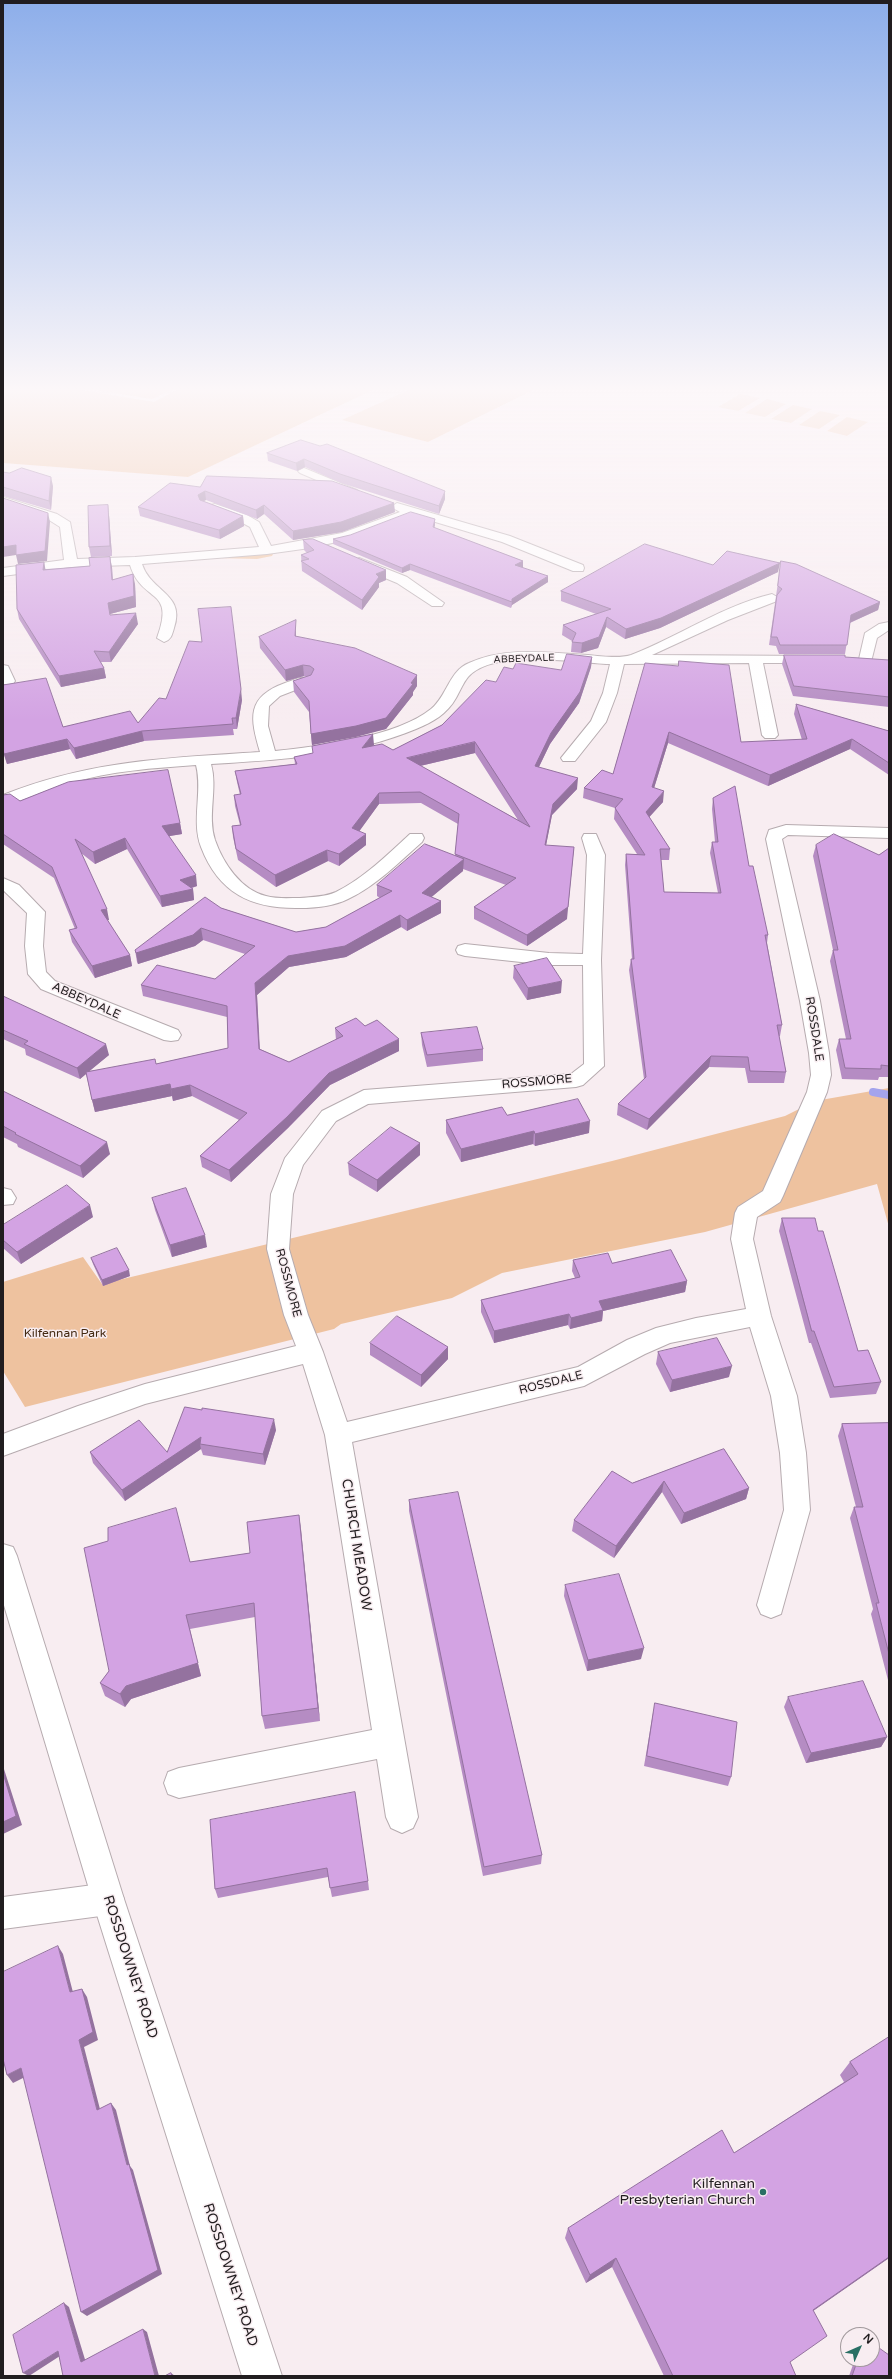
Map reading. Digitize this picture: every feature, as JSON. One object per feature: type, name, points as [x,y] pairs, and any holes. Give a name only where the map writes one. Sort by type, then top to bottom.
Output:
[{"type":"street","points":[[3,500],[53,516],[66,525],[71,563]]},
{"type":"street","points":[[388,504],[410,512],[506,539],[578,568]]},
{"type":"street","points":[[206,505],[243,518],[254,525],[267,550]]},
{"type":"street","points":[[310,544],[346,536],[410,512]]},
{"type":"street","points":[[3,572],[71,563],[135,561],[267,550],[315,543],[332,551]]},
{"type":"street","points":[[345,557],[402,580],[437,603]]},
{"type":"street","points":[[135,561],[136,572],[146,584],[168,600],[172,613],[164,638]]},
{"type":"street","name":"ABBEYDALE","points":[[633,659],[723,617],[772,598]]},
{"type":"street","points":[[866,660],[870,636],[884,627],[889,626]]},
{"type":"street","name":"ABBEYDALE","points":[[3,801],[29,790],[90,773],[129,766],[202,760],[269,757],[342,746],[412,726],[443,706],[461,674],[472,666],[485,661],[537,657],[618,661],[633,659],[826,659]]},
{"type":"street","points":[[755,659],[770,735]]},
{"type":"street","points":[[850,659],[881,661]]},
{"type":"street","points":[[569,758],[598,722],[610,694],[618,661]]},
{"type":"street","points":[[269,757],[258,715],[262,702],[278,689],[306,681]]},
{"type":"street","points":[[202,760],[207,774],[207,795],[202,815],[206,838],[222,870],[240,890],[265,902],[306,903],[341,896],[416,838]]},
{"type":"street","name":"ROSSDALE","points":[[771,1606],[797,1510],[793,1453],[784,1396],[759,1316],[742,1239],[746,1213],[772,1196],[817,1092],[821,1075],[810,1001],[774,839],[775,834],[786,830],[889,833]]},
{"type":"street","name":"ROSSMORE","points":[[311,1352],[296,1315],[278,1249],[282,1194],[293,1163],[328,1116],[364,1097],[576,1080],[594,1066],[592,960],[596,855],[590,838]]},
{"type":"street","name":"ABBEYDALE","points":[[3,883],[13,889],[36,912],[34,946],[37,974],[48,985],[170,1035]]},
{"type":"street","points":[[466,950],[549,959],[592,960]]},
{"type":"street","name":"ROSSDALE","points":[[338,1435],[584,1376],[636,1347],[665,1335],[696,1327],[759,1316]]},
{"type":"street","points":[[3,1445],[87,1413],[146,1394],[311,1352]]},
{"type":"street","name":"CHURCH MEADOW","points":[[311,1352],[338,1435],[388,1742],[402,1817]]},
{"type":"street","name":"ROSSDOWNEY ROAD","points":[[3,1556],[108,1899],[262,2376]]},
{"type":"street","points":[[179,1783],[388,1742]]},
{"type":"street","points":[[3,1913],[108,1899]]},
{"type":"green space","points":[[273,554],[272,556],[257,559],[215,558]]},
{"type":"green space","name":"Kilfennan Park","points":[[889,1088],[889,1227],[877,1184],[705,1232],[502,1273],[452,1298],[341,1324],[334,1329],[25,1407],[3,1371],[3,1282],[83,1257],[102,1284],[612,1161],[785,1116],[815,1101]]},
{"type":"building","points":[[3,499],[48,513],[45,551],[16,555],[16,545],[3,547]]},
{"type":"building","points":[[149,499],[200,499],[243,516],[219,530],[138,507]]},
{"type":"building","points":[[227,499],[383,499],[394,503],[341,522],[293,531],[264,505],[256,510]]},
{"type":"building","points":[[417,499],[442,499],[439,506]]},
{"type":"building","points":[[108,505],[110,546],[89,547],[88,506]]},
{"type":"building","points":[[411,512],[435,519],[433,527],[523,561],[515,565],[548,576],[512,599],[512,602],[410,564],[402,568],[333,539],[350,535]]},
{"type":"building","points":[[313,539],[386,570],[376,574],[379,577],[362,600],[301,561],[309,559],[301,555],[314,550],[303,540]]},
{"type":"building","points":[[645,544],[713,565],[727,551],[780,563],[661,618],[626,629],[607,617],[599,637],[582,643],[572,642],[576,633],[563,625],[611,609],[561,591]]},
{"type":"building","points":[[110,557],[112,580],[133,574],[134,596],[108,603],[110,615],[136,613],[109,652],[94,651],[104,668],[59,676],[17,609],[16,565],[44,562],[43,570],[90,566],[89,558]]},
{"type":"building","points":[[781,561],[796,564],[880,602],[851,615],[847,645],[780,645],[777,637],[771,637],[777,595],[782,589],[778,586]]},
{"type":"building","points":[[231,607],[241,689],[236,718],[232,718],[233,724],[142,731],[74,748],[67,739],[4,754],[3,685],[46,678],[63,727],[130,711],[138,723],[159,698],[166,699],[189,641],[202,642],[198,609]]},
{"type":"building","points":[[296,620],[295,636],[355,648],[417,675],[411,683],[413,684],[386,718],[356,726],[311,734],[309,701],[293,681],[311,675],[314,669],[310,666],[303,665],[285,670],[259,637]]},
{"type":"building","points":[[567,654],[592,657],[580,692],[551,733],[535,766],[578,778],[553,804],[545,845],[574,847],[568,907],[527,935],[474,907],[516,878],[455,854],[459,814],[420,792],[379,793],[352,828],[366,834],[339,854],[327,850],[275,875],[236,849],[232,826],[241,825],[234,795],[241,794],[235,771],[297,764],[294,757],[313,753],[312,746],[373,734],[362,748],[382,744],[393,750],[442,725],[486,680],[496,682],[504,667],[513,669],[516,663],[561,670]],"holes":[[[475,742],[530,827],[407,758]]]},
{"type":"building","points":[[784,655],[845,655],[845,657],[889,660],[889,697],[794,686]]},
{"type":"building","points":[[679,661],[729,665],[741,742],[807,739],[796,704],[889,731],[889,763],[852,739],[770,775],[669,732],[652,787],[664,791],[646,812],[670,849],[660,849],[664,892],[721,893],[712,842],[718,842],[713,798],[735,786],[749,866],[753,866],[768,935],[765,935],[782,1025],[777,1025],[786,1072],[750,1071],[748,1057],[711,1056],[649,1119],[618,1104],[646,1077],[631,959],[634,959],[626,854],[645,855],[615,808],[623,799],[584,788],[602,770],[613,774],[645,663],[678,666]]},
{"type":"building","points":[[168,770],[180,823],[162,826],[196,875],[180,880],[193,889],[160,896],[125,838],[93,852],[75,839],[107,909],[101,910],[130,955],[92,966],[69,930],[77,928],[52,867],[3,834],[3,795],[10,794],[20,801],[68,782]]},
{"type":"building","points":[[834,834],[879,855],[889,848],[889,1066],[881,1065],[881,1069],[845,1068],[839,1039],[851,1039],[833,950],[838,950],[816,845]]},
{"type":"building","points":[[425,844],[464,859],[422,893],[441,901],[407,920],[400,915],[345,946],[288,956],[255,983],[259,1049],[289,1062],[343,1036],[335,1028],[356,1018],[365,1026],[377,1020],[399,1039],[329,1073],[287,1117],[229,1170],[200,1156],[247,1113],[190,1085],[171,1089],[170,1084],[92,1100],[86,1072],[155,1059],[156,1064],[228,1048],[227,1006],[141,985],[157,965],[215,979],[255,946],[201,928],[193,935],[136,953],[135,950],[205,897],[221,908],[296,932],[326,927],[392,891],[377,885]]},
{"type":"building","points":[[547,958],[562,981],[528,988],[514,966]]},
{"type":"building","points":[[3,996],[106,1044],[77,1068],[24,1044],[28,1041],[3,1030]]},
{"type":"building","points":[[477,1027],[483,1049],[427,1055],[421,1033]]},
{"type":"building","points":[[3,1091],[107,1142],[80,1166],[15,1134],[16,1133],[3,1126]]},
{"type":"building","points":[[578,1099],[590,1121],[535,1134],[534,1131],[461,1149],[446,1120],[502,1107],[507,1115]]},
{"type":"building","points":[[391,1127],[420,1143],[377,1180],[348,1163]]},
{"type":"building","points":[[67,1185],[90,1205],[17,1252],[3,1240],[3,1225]]},
{"type":"building","points":[[186,1188],[205,1235],[170,1245],[152,1198]]},
{"type":"building","points":[[782,1218],[815,1218],[818,1231],[823,1231],[858,1351],[868,1350],[881,1382],[834,1387],[814,1331],[812,1331]]},
{"type":"building","points":[[117,1248],[129,1270],[102,1280],[91,1258]]},
{"type":"building","points":[[671,1250],[687,1281],[599,1301],[603,1310],[571,1318],[569,1314],[494,1331],[481,1300],[580,1277],[573,1260],[608,1253],[612,1263]]},
{"type":"building","points":[[397,1316],[448,1347],[421,1375],[370,1343]]},
{"type":"building","points":[[717,1338],[732,1366],[672,1380],[658,1352]]},
{"type":"building","points":[[185,1407],[202,1410],[202,1408],[274,1419],[263,1454],[200,1444],[201,1437],[122,1490],[90,1452],[139,1420],[167,1452]]},
{"type":"building","points":[[889,1423],[889,1654],[876,1603],[879,1603],[854,1507],[863,1507],[842,1424]]},
{"type":"building","points":[[724,1449],[749,1488],[684,1513],[664,1481],[616,1546],[574,1520],[612,1471],[632,1483]]},
{"type":"building","points":[[458,1492],[542,1855],[484,1867],[409,1500]]},
{"type":"building","points":[[176,1508],[190,1562],[250,1553],[247,1522],[299,1515],[318,1708],[262,1716],[254,1603],[186,1615],[198,1663],[126,1686],[120,1694],[100,1683],[109,1671],[84,1548],[108,1541],[108,1528]]},
{"type":"building","points":[[619,1574],[644,1648],[588,1660],[565,1585]]},
{"type":"building","points":[[863,1681],[887,1737],[811,1753],[788,1697]]},
{"type":"building","points":[[655,1703],[737,1722],[731,1777],[647,1756]]},
{"type":"building","points":[[3,1773],[16,1816],[3,1822]]},
{"type":"building","points":[[355,1792],[368,1881],[330,1888],[327,1868],[215,1889],[210,1820]]},
{"type":"building","points":[[58,1946],[70,1992],[82,1989],[93,2032],[79,2040],[97,2110],[111,2103],[127,2165],[129,2164],[158,2270],[81,2312],[21,2068],[7,2075],[3,2059],[3,1972]]},
{"type":"building","name":"Kilfennan Presbyterian Church","points":[[889,2037],[889,2257],[813,2310],[827,2336],[790,2362],[796,2376],[673,2376],[616,2258],[590,2275],[568,2228],[722,2130],[734,2153],[858,2074],[850,2062]]},
{"type":"building","points":[[64,2303],[81,2362],[143,2329],[155,2376],[63,2376],[58,2351],[23,2373],[13,2335]]},
{"type":"building","points":[[880,2349],[889,2355],[889,2376],[852,2376],[855,2367],[880,2367]]},
{"type":"building","points":[[171,2373],[172,2376],[165,2376]]},
{"type":"waterway","points":[[873,1092],[889,1095]]},
{"type":"place","name":"Kilfennan Presbyterian Church","points":[[763,2192]]}]
